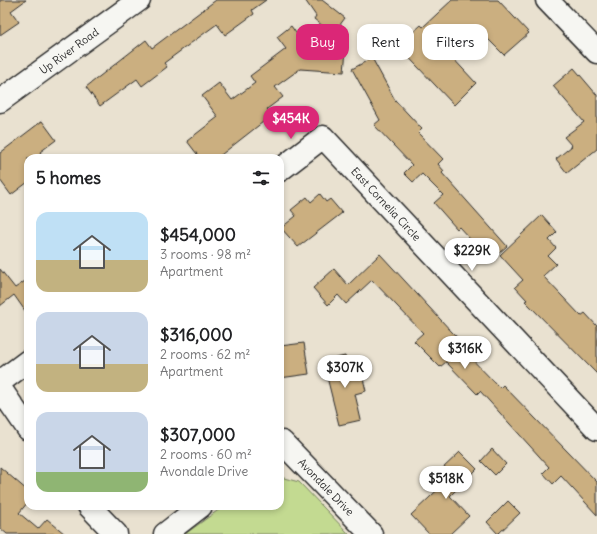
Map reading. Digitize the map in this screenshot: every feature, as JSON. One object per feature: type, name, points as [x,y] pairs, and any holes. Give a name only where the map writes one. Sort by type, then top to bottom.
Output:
[{"type":"street","points":[[547,0],[597,52]]},
{"type":"street","name":"Up River Road","points":[[0,101],[131,2]]},
{"type":"street","name":"East Cornelia Circle","points":[[284,167],[323,137],[597,430]]},
{"type":"street","points":[[0,382],[24,364]]},
{"type":"street","points":[[0,388],[24,423]]},
{"type":"street","name":"Avondale Drive","points":[[284,444],[371,534]]},
{"type":"street","points":[[93,510],[116,534]]},
{"type":"street","points":[[165,534],[196,510]]},
{"type":"green space","points":[[284,478],[299,482],[349,534],[185,534],[218,510],[284,510]]},
{"type":"building","points":[[0,0],[26,0],[11,11],[19,22],[0,35]]},
{"type":"building","points":[[216,0],[266,0],[252,10],[254,14],[225,35],[217,24],[164,63],[167,67],[142,86],[137,79],[100,106],[86,87],[146,40],[152,48]]},
{"type":"building","points":[[305,0],[322,0],[345,18],[340,24],[320,24],[314,19],[316,16]]},
{"type":"building","points":[[452,0],[498,0],[529,33],[504,55],[488,39],[488,24],[426,24]]},
{"type":"building","points":[[421,25],[422,60],[455,60],[476,83],[454,105],[411,60],[414,60],[414,31]]},
{"type":"building","points":[[291,26],[296,33],[296,60],[345,60],[344,72],[300,69],[275,87],[283,97],[267,109],[272,115],[222,154],[197,154],[187,141],[218,117],[202,96],[219,83],[232,100],[255,83],[250,76],[286,49],[277,37]]},
{"type":"building","points":[[368,60],[373,60],[395,100],[422,129],[418,133],[443,159],[438,164],[444,171],[442,173],[507,246],[490,261],[459,227],[457,229],[434,203],[443,195],[422,174],[413,182],[404,173],[412,165],[374,125],[380,120],[352,69]]},
{"type":"building","points":[[574,68],[597,95],[597,149],[567,173],[556,159],[572,146],[564,137],[584,122],[553,86]]},
{"type":"building","points":[[42,121],[56,140],[40,152],[41,154],[24,154],[24,185],[11,195],[0,180],[0,153]]},
{"type":"building","points":[[320,194],[326,202],[330,199],[342,213],[298,247],[284,231],[284,226],[296,216],[291,210],[307,197],[311,202]]},
{"type":"building","points":[[542,215],[557,232],[549,240],[556,248],[548,256],[556,264],[543,276],[581,316],[585,313],[597,326],[597,374],[525,301],[527,300],[515,287],[523,280],[500,255]]},
{"type":"building","points":[[380,254],[464,345],[461,348],[500,388],[503,385],[597,482],[597,515],[561,476],[553,484],[543,473],[549,467],[480,391],[477,394],[446,362],[440,367],[414,341],[423,333],[372,280],[346,304],[338,295],[328,305],[313,288],[334,269],[348,285]]},
{"type":"building","points":[[0,269],[15,288],[24,282],[24,309],[14,295],[0,306]]},
{"type":"building","points":[[304,343],[309,374],[284,377],[284,346]]},
{"type":"building","points":[[345,356],[348,369],[360,366],[366,391],[355,394],[361,420],[339,425],[323,361]]},
{"type":"building","points":[[492,449],[506,464],[495,475],[481,461]]},
{"type":"building","points":[[460,452],[477,469],[450,496],[469,516],[450,534],[429,534],[411,515],[450,478],[442,469]]},
{"type":"building","points":[[0,467],[24,488],[24,507],[19,513],[38,529],[47,519],[65,534],[7,534],[0,528]]},
{"type":"building","points":[[508,501],[520,513],[498,534],[487,522]]}]
